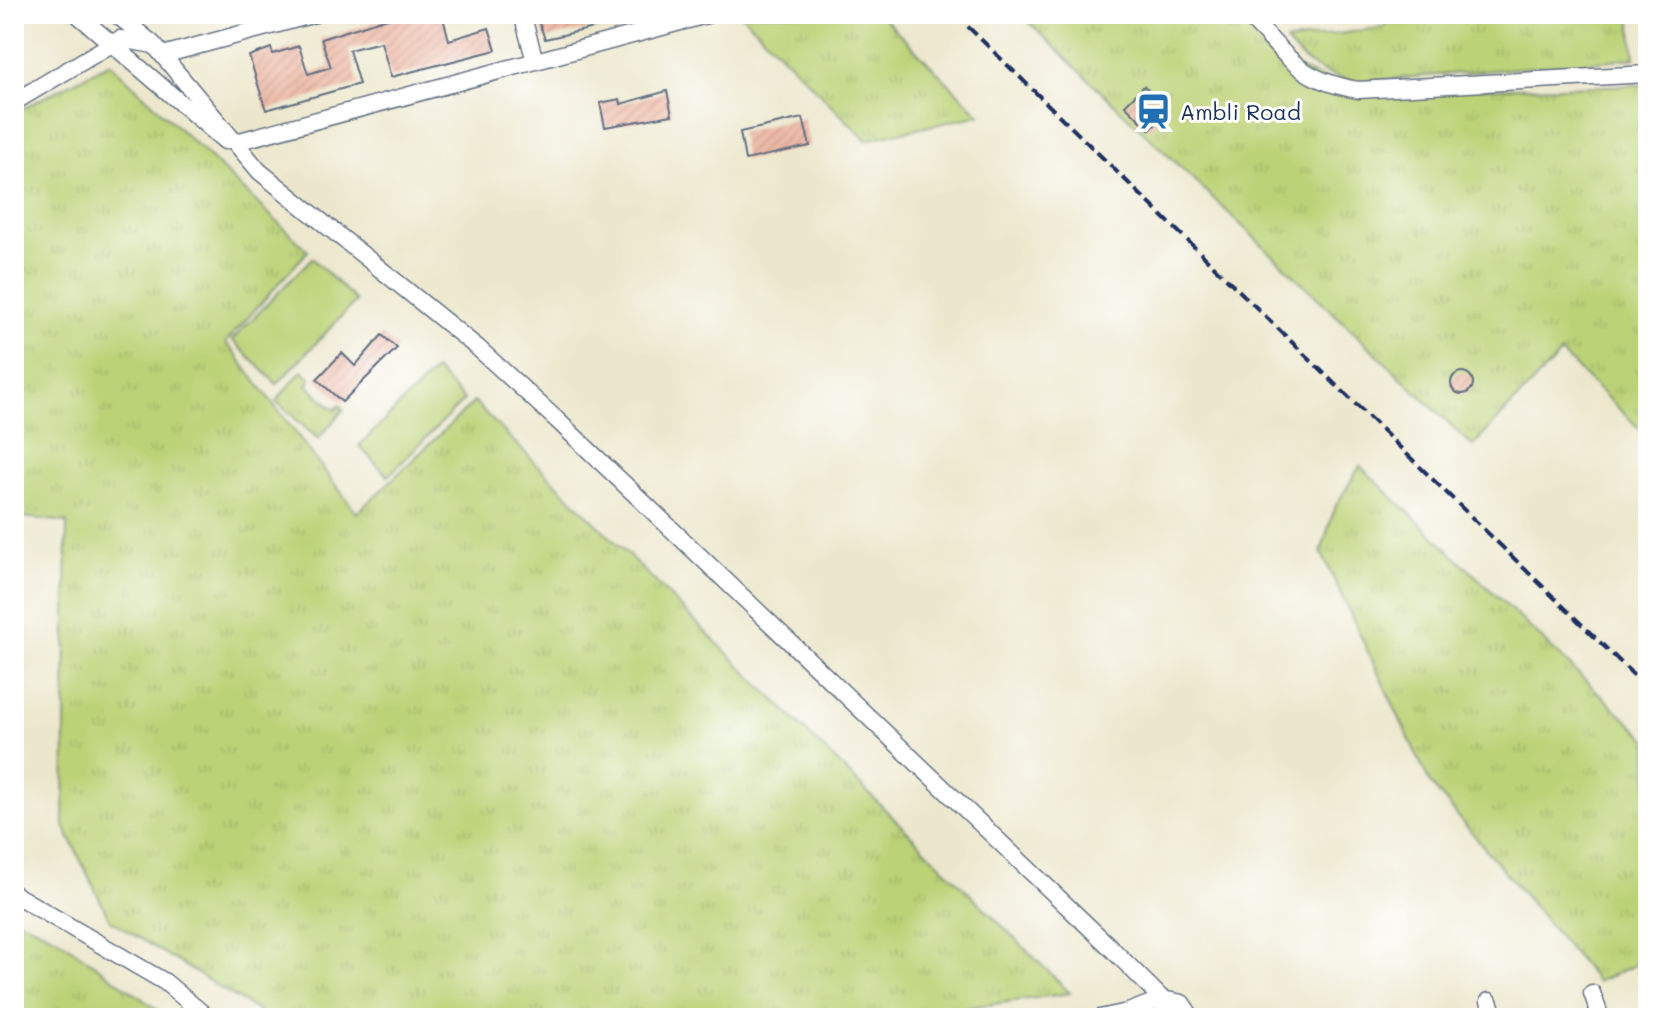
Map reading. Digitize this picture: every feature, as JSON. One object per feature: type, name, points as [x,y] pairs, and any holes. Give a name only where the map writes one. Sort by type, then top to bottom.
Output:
[{"type":"street","points":[[77,14],[259,171],[478,348],[557,420],[1162,999],[1167,1018]]},
{"type":"street","points":[[116,14],[158,50],[259,171]]},
{"type":"street","points":[[14,102],[120,39],[158,50],[268,20],[315,14]]},
{"type":"street","points":[[522,14],[535,61]]},
{"type":"street","points":[[236,142],[710,14]]},
{"type":"street","points":[[1246,14],[1295,66],[1324,84],[1358,90],[1648,74]]},
{"type":"street","points":[[1266,14],[1270,37]]},
{"type":"street","points":[[158,50],[259,171]]},
{"type":"street","points":[[14,894],[165,982],[208,1018]]},
{"type":"street","points":[[1592,993],[1601,1018]]},
{"type":"street","points":[[1100,1018],[1128,1012],[1162,999],[1182,1003],[1192,1018]]},
{"type":"street","points":[[1489,1001],[1495,1018]]},
{"type":"green space","points":[[741,14],[880,14],[980,115],[866,140]]},
{"type":"green space","points":[[1020,14],[1244,14],[1293,67],[1359,92],[1642,85],[1648,110],[1648,437],[1561,353],[1473,446]]},
{"type":"green space","points":[[1384,14],[1630,14],[1635,58],[1357,82],[1318,69],[1286,42],[1385,27]]},
{"type":"green space","points":[[110,63],[308,251],[226,342],[357,513],[474,402],[1070,993],[895,1018],[269,1018],[110,920],[64,826],[67,522],[14,516],[14,113]]},
{"type":"green space","points":[[312,258],[356,301],[277,384],[232,340]]},
{"type":"green space","points":[[435,370],[464,400],[388,476],[359,446]]},
{"type":"green space","points":[[302,371],[311,379],[307,385],[335,410],[340,405],[344,409],[318,439],[276,401]]},
{"type":"green space","points":[[1360,466],[1648,740],[1648,959],[1597,982],[1430,783],[1321,552],[1335,507]]},
{"type":"green space","points":[[14,918],[57,938],[169,1018],[14,1018]]},
{"type":"building","points":[[400,14],[442,14],[449,40],[489,28],[496,50],[391,77],[381,42],[349,50],[359,84],[266,110],[249,56],[271,48],[273,54],[299,46],[308,74],[331,67],[321,39]]},
{"type":"building","points":[[555,14],[632,14],[633,19],[545,39],[538,20]]},
{"type":"building","points":[[1144,86],[1169,110],[1150,130],[1125,105]]},
{"type":"building","points":[[667,91],[672,115],[605,127],[600,103],[620,99],[621,104]]},
{"type":"building","points":[[803,118],[810,146],[745,160],[740,132]]},
{"type":"building","points":[[382,335],[397,348],[342,402],[317,379],[342,353],[355,366]]},
{"type":"building","points":[[1462,372],[1470,375],[1473,383],[1470,391],[1462,394],[1454,391],[1451,383],[1454,375]]},
{"type":"railway","points":[[955,14],[1648,689]]},
{"type":"place","name":"Ambli Road","points":[[1154,112]]}]
